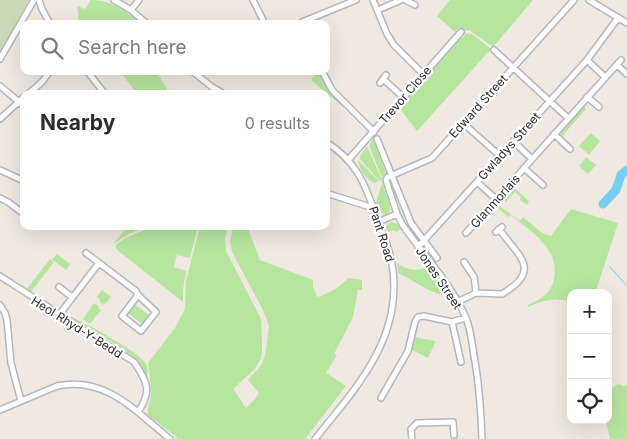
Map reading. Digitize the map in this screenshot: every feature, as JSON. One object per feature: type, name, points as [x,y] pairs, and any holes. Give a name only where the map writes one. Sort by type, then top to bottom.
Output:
[{"type":"street","points":[[22,20],[34,0]]},
{"type":"street","points":[[40,0],[48,20]]},
{"type":"street","points":[[114,0],[131,10],[142,20]]},
{"type":"street","points":[[131,10],[139,0]]},
{"type":"street","points":[[254,0],[263,20]]},
{"type":"street","points":[[307,20],[356,0]]},
{"type":"street","points":[[373,0],[387,34],[394,45],[424,74]]},
{"type":"street","points":[[378,10],[403,0],[415,4]]},
{"type":"street","name":"Edward Street","points":[[391,176],[432,158],[574,0]]},
{"type":"street","points":[[589,0],[627,23]]},
{"type":"street","name":"Gwladys Street","points":[[418,247],[586,60],[618,18]]},
{"type":"street","points":[[0,59],[20,24]]},
{"type":"street","name":"Trevor Close","points":[[350,160],[403,96],[461,32]]},
{"type":"street","points":[[494,50],[568,118]]},
{"type":"street","points":[[586,60],[605,77]]},
{"type":"street","name":"Glanmorlais","points":[[466,233],[621,60]]},
{"type":"street","points":[[617,65],[627,74]]},
{"type":"street","points":[[33,90],[47,75]]},
{"type":"street","points":[[90,75],[102,90]]},
{"type":"street","points":[[197,75],[217,90]]},
{"type":"street","points":[[324,75],[332,90],[374,132]]},
{"type":"street","points":[[383,79],[403,96]]},
{"type":"street","points":[[0,86],[18,102],[0,119]]},
{"type":"street","points":[[587,97],[599,107]]},
{"type":"street","points":[[463,123],[500,156]]},
{"type":"street","points":[[554,134],[570,149]]},
{"type":"street","points":[[377,139],[407,214],[437,258]]},
{"type":"street","points":[[513,141],[532,158]]},
{"type":"street","name":"Pant Road","points":[[315,439],[359,384],[373,363],[388,326],[393,305],[393,273],[390,255],[373,205],[358,172],[350,160],[330,145]]},
{"type":"street","name":"Glanmorlais","points":[[524,168],[543,185]]},
{"type":"street","points":[[0,170],[20,179]]},
{"type":"street","name":"Jones Street","points":[[391,176],[388,177],[386,183],[402,224],[441,277],[466,318],[476,366],[481,406],[482,439]]},
{"type":"street","points":[[477,182],[496,199]]},
{"type":"street","points":[[330,194],[367,206],[373,205]]},
{"type":"street","points":[[0,198],[20,211]]},
{"type":"street","points":[[378,222],[397,214]]},
{"type":"street","points":[[457,302],[476,293],[502,294],[524,276],[524,264],[499,230]]},
{"type":"street","points":[[86,253],[136,291],[156,312],[142,330],[122,316],[138,295]]},
{"type":"street","points":[[464,262],[474,277],[476,293]]},
{"type":"street","points":[[59,315],[99,263]]},
{"type":"street","name":"Heol Rhyd-Y-Bedd","points":[[0,276],[134,362],[143,375],[147,391],[146,400],[138,412]]},
{"type":"street","points":[[59,287],[72,297]]},
{"type":"street","points":[[0,305],[7,320],[11,364],[21,401]]},
{"type":"street","points":[[381,398],[408,351],[418,317],[424,316],[452,322],[466,318]]},
{"type":"street","points":[[452,322],[461,362]]},
{"type":"street","points":[[0,410],[56,386],[66,384],[85,385],[106,391],[138,412],[170,439]]},
{"type":"street","points":[[412,439],[411,430],[417,423],[453,422],[454,435]]},
{"type":"green space","points":[[0,0],[29,0],[0,52]]},
{"type":"green space","points":[[90,0],[98,0],[117,7],[136,20],[79,20],[77,6],[86,9]]},
{"type":"green space","points":[[450,0],[533,0],[493,47],[469,30],[464,31],[459,27],[455,32],[437,16]]},
{"type":"green space","points":[[465,33],[472,34],[491,49],[417,131],[398,106]]},
{"type":"green space","points":[[123,75],[158,75],[168,90],[134,90]]},
{"type":"green space","points":[[315,75],[320,75],[329,90],[323,90],[311,80]]},
{"type":"green space","points":[[330,92],[343,107],[330,96]]},
{"type":"green space","points":[[584,106],[586,109],[562,136],[559,136],[558,135]]},
{"type":"green space","points":[[591,133],[600,141],[589,155],[579,146]]},
{"type":"green space","points":[[373,139],[386,173],[382,178],[369,146]]},
{"type":"green space","points":[[367,146],[382,180],[380,181],[359,158]]},
{"type":"green space","points":[[586,157],[596,165],[588,174],[579,166]]},
{"type":"green space","points":[[358,160],[379,181],[375,183],[366,177],[361,170]]},
{"type":"green space","points":[[382,183],[390,205],[390,211],[386,215],[380,212],[376,204]]},
{"type":"green space","points":[[512,186],[529,201],[527,205],[520,200],[521,197],[515,192],[506,202],[501,199]]},
{"type":"green space","points":[[495,203],[520,221],[523,217],[542,233],[551,236],[571,209],[618,223],[596,289],[567,289],[567,301],[550,300],[528,307],[528,305],[545,295],[553,284],[555,268],[553,258],[543,242],[511,215],[508,217]]},
{"type":"green space","points":[[392,222],[401,229],[396,232],[394,230],[388,232],[386,226]]},
{"type":"green space","points":[[125,230],[138,230],[129,234],[113,244]]},
{"type":"green space","points":[[197,230],[190,258],[177,255],[174,267],[186,271],[183,302],[116,249],[116,245],[126,238],[143,231]]},
{"type":"green space","points":[[199,230],[227,230],[225,238],[226,251],[261,319],[262,353],[260,361],[254,370],[234,390],[246,408],[259,393],[248,380],[262,364],[266,351],[269,326],[264,312],[232,252],[230,241],[232,230],[249,230],[260,260],[313,280],[317,297],[334,290],[348,278],[362,280],[362,290],[358,290],[353,317],[334,354],[337,355],[326,373],[346,386],[305,439],[179,439],[148,415],[151,384],[148,363],[175,328],[185,309],[186,281]]},
{"type":"green space","points":[[57,254],[70,264],[66,270],[52,259]]},
{"type":"green space","points":[[50,259],[54,262],[30,293],[26,290]]},
{"type":"green space","points":[[397,263],[412,270],[429,267],[450,297],[430,290],[398,273]]},
{"type":"green space","points":[[102,290],[111,297],[104,305],[97,297]]},
{"type":"green space","points":[[94,303],[101,310],[90,324],[83,319]]},
{"type":"green space","points":[[134,304],[150,316],[143,325],[127,312]]},
{"type":"green space","points":[[69,316],[98,330],[141,358],[148,370],[147,376],[141,366],[123,350]]},
{"type":"green space","points":[[414,336],[436,341],[428,358],[410,349]]},
{"type":"green space","points":[[619,384],[624,387],[627,384],[627,439],[610,439],[607,424],[612,424],[612,388]]},
{"type":"waterway","points":[[603,204],[616,190],[621,175],[627,170]]},
{"type":"waterway","points":[[610,267],[627,286]]}]
